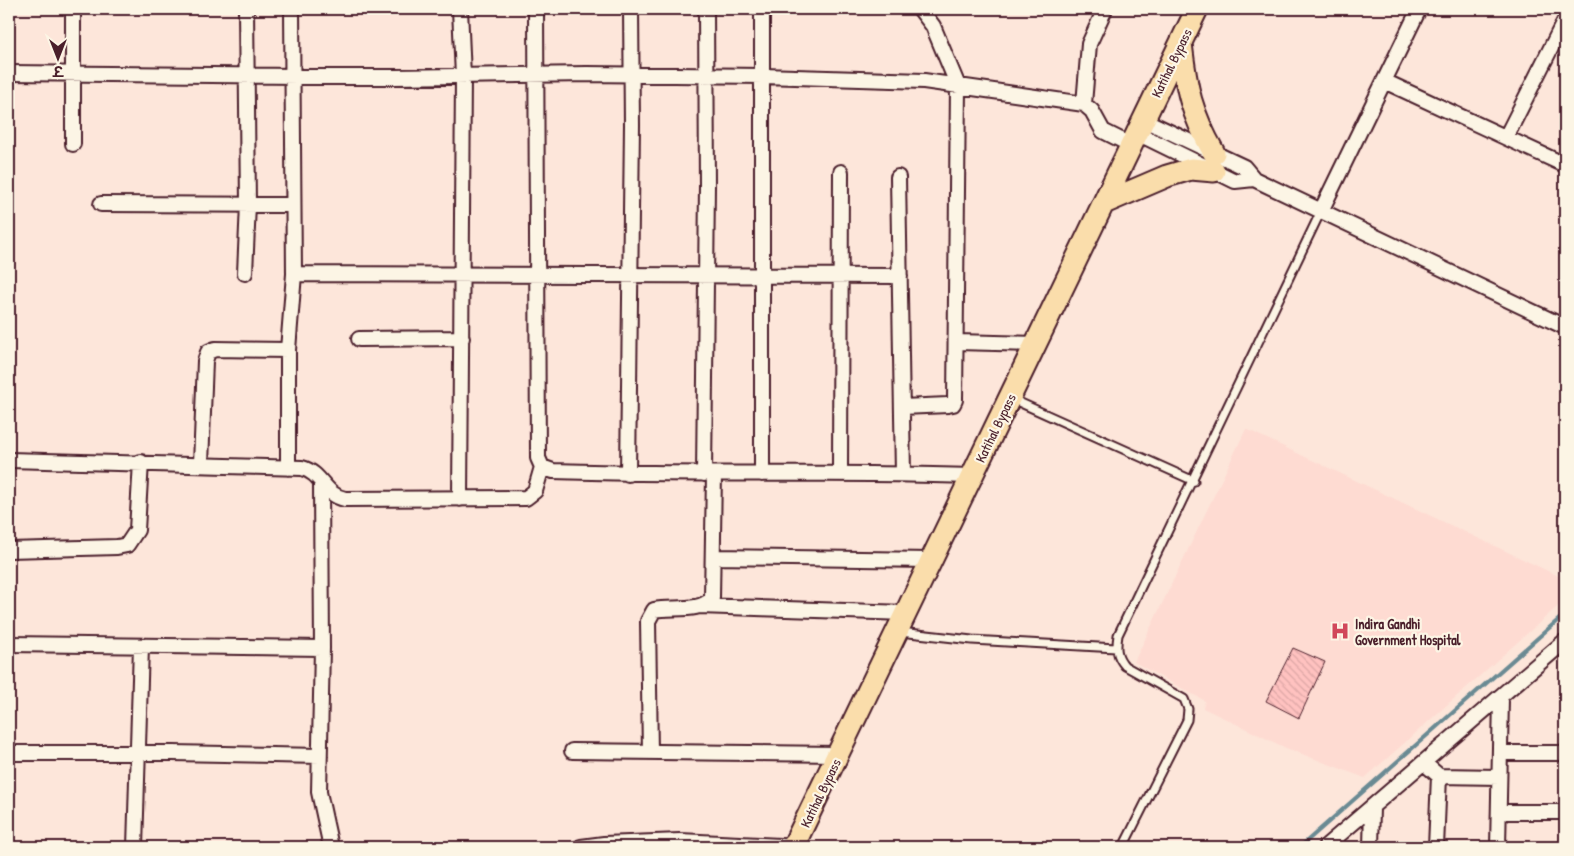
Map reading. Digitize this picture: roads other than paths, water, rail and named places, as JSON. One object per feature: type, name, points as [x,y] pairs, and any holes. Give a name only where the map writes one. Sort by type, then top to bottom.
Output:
[{"type":"main road","name":"Katihal Bypass","points":[[794,847],[1197,9]]},
{"type":"main road","points":[[1104,203],[1167,176],[1214,162],[1188,95],[1181,43]]},
{"type":"street","points":[[72,9],[73,144]]},
{"type":"street","points":[[245,273],[248,204],[245,75],[246,9]]},
{"type":"street","points":[[288,468],[288,350],[294,274],[292,9]]},
{"type":"street","points":[[460,9],[463,76],[460,499]]},
{"type":"street","points":[[9,460],[201,464],[309,470],[314,472],[333,495],[345,499],[526,498],[535,491],[542,467],[538,458],[536,9]]},
{"type":"street","points":[[628,474],[632,9]]},
{"type":"street","points":[[700,606],[709,602],[712,598],[713,557],[709,474],[705,275],[707,186],[706,9]]},
{"type":"street","points":[[762,474],[762,16],[765,9]]},
{"type":"street","points":[[902,407],[953,404],[957,342],[958,86],[933,26],[920,9]]},
{"type":"street","points":[[1084,104],[1089,44],[1105,9]]},
{"type":"street","points":[[1322,212],[1419,9]]},
{"type":"street","points":[[1506,138],[1565,20]]},
{"type":"street","points":[[9,73],[292,76],[763,76],[924,81],[1084,104],[1092,111],[1103,130],[1137,133],[1214,162],[1235,181],[1254,179],[1565,327]]},
{"type":"street","points":[[1384,81],[1565,165]]},
{"type":"street","points":[[840,473],[841,172]]},
{"type":"street","points":[[898,176],[903,474]]},
{"type":"street","points":[[101,204],[292,205]]},
{"type":"street","points":[[294,274],[462,276],[761,274],[900,276]]},
{"type":"street","points":[[359,339],[462,338]]},
{"type":"street","points":[[957,342],[1036,344]]},
{"type":"street","points":[[201,464],[205,361],[208,352],[215,349],[288,350]]},
{"type":"street","points":[[9,550],[117,547],[127,545],[138,530],[141,462]]},
{"type":"street","points":[[542,467],[552,471],[628,474],[840,473],[972,476]]},
{"type":"street","points":[[322,482],[321,807],[331,847]]},
{"type":"street","points":[[713,557],[931,560]]},
{"type":"street","points":[[650,752],[650,616],[657,609],[700,606],[902,622]]},
{"type":"street","points":[[1325,847],[1501,698],[1565,641]]},
{"type":"street","points":[[9,644],[322,648]]},
{"type":"street","points":[[135,847],[141,646]]},
{"type":"street","points":[[1498,847],[1501,698]]},
{"type":"street","points":[[572,751],[838,754]]},
{"type":"street","points":[[9,752],[320,756]]},
{"type":"street","points":[[1500,753],[1565,753]]},
{"type":"street","points":[[1424,763],[1439,776],[1499,777]]},
{"type":"street","points":[[1436,847],[1439,776]]},
{"type":"street","points":[[1371,847],[1372,808]]},
{"type":"street","points":[[1498,812],[1565,812]]},
{"type":"street","points":[[581,847],[604,844],[680,841],[800,847]]},
{"type":"lane","points":[[1123,847],[1186,720],[1188,709],[1184,699],[1125,666],[1118,658],[1116,648],[1118,635],[1194,481],[1322,212]]},
{"type":"lane","points":[[1010,398],[1194,481]]},
{"type":"lane","points":[[902,622],[972,640],[1116,648]]},
{"type":"waterway","points":[[1300,847],[1565,614]]},
{"type":"place","name":"Indira Gandhi Government Hospital","points":[[1340,631]]}]
